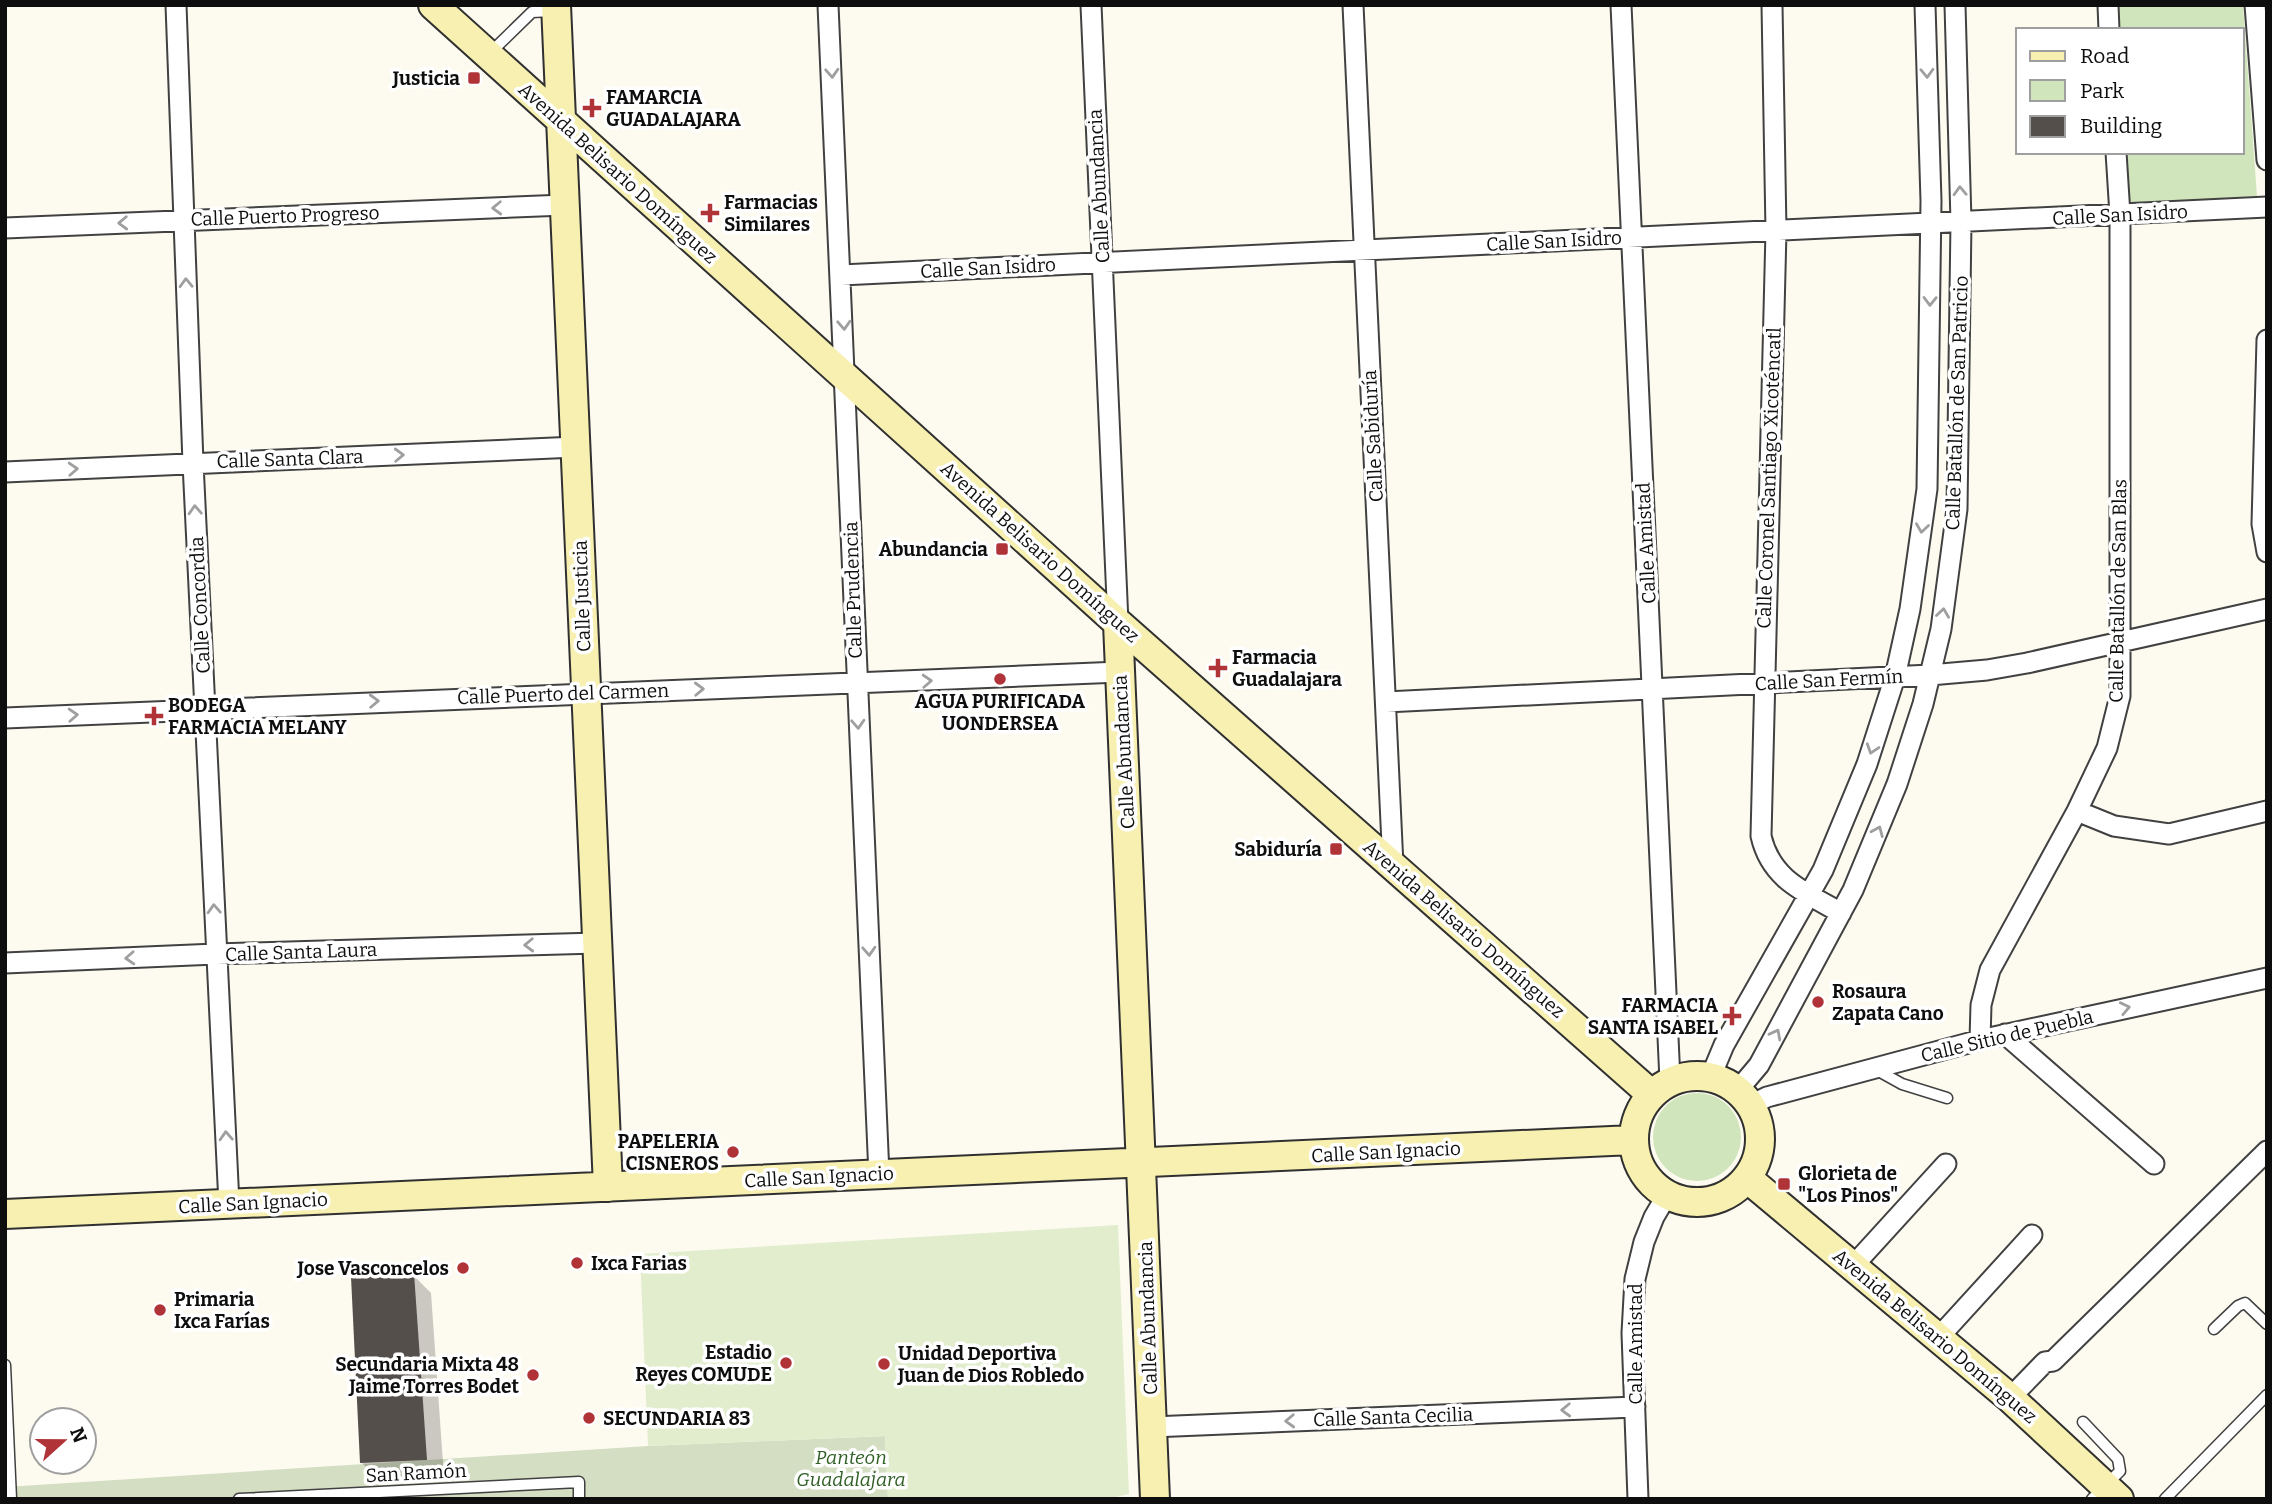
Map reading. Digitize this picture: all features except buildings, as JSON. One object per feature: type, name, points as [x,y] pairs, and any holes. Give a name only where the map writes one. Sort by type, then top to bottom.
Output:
[{"type":"street","name":"Calle Concordia","points":[[176,5],[193,463],[229,1204]]},
{"type":"street","name":"Calle Prudencia","points":[[828,5],[879,1175]]},
{"type":"street","name":"Calle Abundancia","points":[[1091,5],[1155,1499]]},
{"type":"street","name":"Calle Sabiduría","points":[[1353,5],[1393,866]]},
{"type":"street","name":"Calle Amistad","points":[[1621,5],[1653,689],[1661,1087]]},
{"type":"street","name":"Calle Coronel Santiago Xicoténcatl","points":[[1772,5],[1776,231],[1761,836],[1764,849],[1776,870],[1785,879],[1841,913]]},
{"type":"street","name":"Calle Batallón de San Patricio","points":[[1711,1076],[1724,1045],[1823,870],[1867,764],[1895,677],[1910,609],[1927,489],[1930,223],[1925,5]]},
{"type":"street","name":"Calle Batallón de San Patricio","points":[[1744,1097],[1853,890],[1897,785],[1941,629],[1957,509],[1961,222],[1955,5]]},
{"type":"street","points":[[2108,5],[2109,28]]},
{"type":"street","points":[[2255,5],[2267,160]]},
{"type":"street","name":"Avenida Belisario Domínguez","points":[[439,7],[487,56],[1118,623],[1393,866],[1661,1087]]},
{"type":"street","name":"Calle Justicia","points":[[543,8],[562,122],[608,1187]]},
{"type":"street","name":"Calle Batallón de San Blas","points":[[1980,1040],[1981,1005],[1990,970],[2077,811],[2107,748],[2120,696],[2120,215],[2116,154]]},
{"type":"street","name":"Calle Puerto Progreso","points":[[5,228],[565,205]]},
{"type":"street","name":"Calle San Isidro","points":[[841,275],[2267,207]]},
{"type":"street","points":[[2267,343],[2262,524],[2267,552]]},
{"type":"street","name":"Calle Santa Clara","points":[[5,472],[576,447]]},
{"type":"street","name":"Calle San Fermín","points":[[1386,702],[1987,670],[2267,609]]},
{"type":"street","name":"Calle Puerto del Carmen","points":[[5,718],[1121,672]]},
{"type":"street","points":[[2077,811],[2113,826],[2169,834],[2267,811]]},
{"type":"street","name":"Calle Santa Laura","points":[[5,964],[216,954],[597,943]]},
{"type":"street","name":"Calle Sitio de Puebla","points":[[1744,1097],[1767,1097],[2004,1034],[2267,978]]},
{"type":"street","points":[[2004,1034],[2154,1164]]},
{"type":"street","points":[[1684,1076],[1711,1076],[1744,1097],[1758,1120],[1759,1153],[1747,1178],[1727,1195],[1707,1202],[1687,1202],[1667,1195],[1650,1181],[1638,1163],[1633,1140],[1635,1124],[1641,1108],[1661,1087],[1684,1076]]},
{"type":"street","name":"Calle San Ignacio","points":[[5,1214],[1633,1140]]},
{"type":"street","points":[[2016,1403],[2045,1362],[2053,1361],[2267,1151]]},
{"type":"street","points":[[1853,1266],[1946,1164]]},
{"type":"street","name":"Avenida Belisario Domínguez","points":[[1747,1178],[2016,1403],[2105,1494]]},
{"type":"street","name":"Calle Amistad","points":[[1638,1499],[1632,1307],[1637,1261],[1654,1217],[1667,1195]]},
{"type":"street","points":[[1939,1337],[2032,1235]]},
{"type":"street","name":"Calle Santa Cecilia","points":[[1152,1427],[1634,1407]]},
{"type":"lane","points":[[487,56],[543,8]]},
{"type":"lane","points":[[1874,1068],[1902,1084],[1947,1098]]},
{"type":"lane","points":[[2214,1329],[2238,1306],[2245,1303],[2267,1324]]},
{"type":"lane","points":[[5,1365],[11,1499]]},
{"type":"lane","points":[[2165,1499],[2267,1395]]},
{"type":"lane","points":[[2083,1422],[2118,1459],[2120,1465],[2120,1471],[2105,1494]]},
{"type":"lane","name":"San Ramón","points":[[239,1499],[348,1496],[579,1482],[579,1499]]},
{"type":"green space","points":[[2117,5],[2243,5],[2257,196],[2130,204],[2127,154],[2244,154],[2244,28],[2119,28]]},
{"type":"green space","points":[[1697,1093],[1714,1097],[1728,1106],[1737,1120],[1741,1137],[1737,1154],[1728,1168],[1714,1177],[1697,1181],[1680,1177],[1666,1168],[1657,1154],[1653,1137],[1657,1120],[1666,1106],[1680,1097]]},
{"type":"green space","name":"Unidad Deportiva Juan de Dios Robledo","points":[[1118,1225],[1129,1494],[1107,1499],[888,1499],[885,1436],[648,1446],[640,1254]]},
{"type":"green space","name":"Panteón Guadalajara","points":[[885,1436],[888,1499],[5,1499],[5,1487],[648,1446]]},
{"type":"place","name":"Justicia","points":[[474,78]]},
{"type":"place","name":"FAMARCIA GUADALAJARA","points":[[592,108]]},
{"type":"place","name":"Farmacias Similares","points":[[710,213]]},
{"type":"place","name":"Abundancia","points":[[1002,549]]},
{"type":"place","name":"Farmacia Guadalajara","points":[[1218,668]]},
{"type":"place","name":"AGUA PURIFICADA UONDERSEA","points":[[1000,679]]},
{"type":"place","name":"BODEGA FARMACIA MELANY","points":[[154,716]]},
{"type":"place","name":"Sabiduría","points":[[1336,849]]},
{"type":"place","name":"Rosaura Zapata Cano","points":[[1818,1002]]},
{"type":"place","name":"FARMACIA SANTA ISABEL","points":[[1732,1016]]},
{"type":"place","name":"PAPELERIA CISNEROS","points":[[733,1152]]},
{"type":"place","name":"Glorieta de \"Los Pinos\"","points":[[1784,1184]]},
{"type":"place","name":"Ixca Farias","points":[[577,1263]]},
{"type":"place","name":"Jose Vasconcelos","points":[[463,1268]]},
{"type":"place","name":"Primaria Ixca Farías","points":[[160,1310]]},
{"type":"place","name":"Estadio Reyes COMUDE","points":[[786,1363]]},
{"type":"place","name":"Unidad Deportiva Juan de Dios Robledo","points":[[884,1364]]},
{"type":"place","name":"Secundaria Mixta 48 Jaime Torres Bodet","points":[[533,1375]]},
{"type":"place","name":"SECUNDARIA 83","points":[[589,1418]]}]
